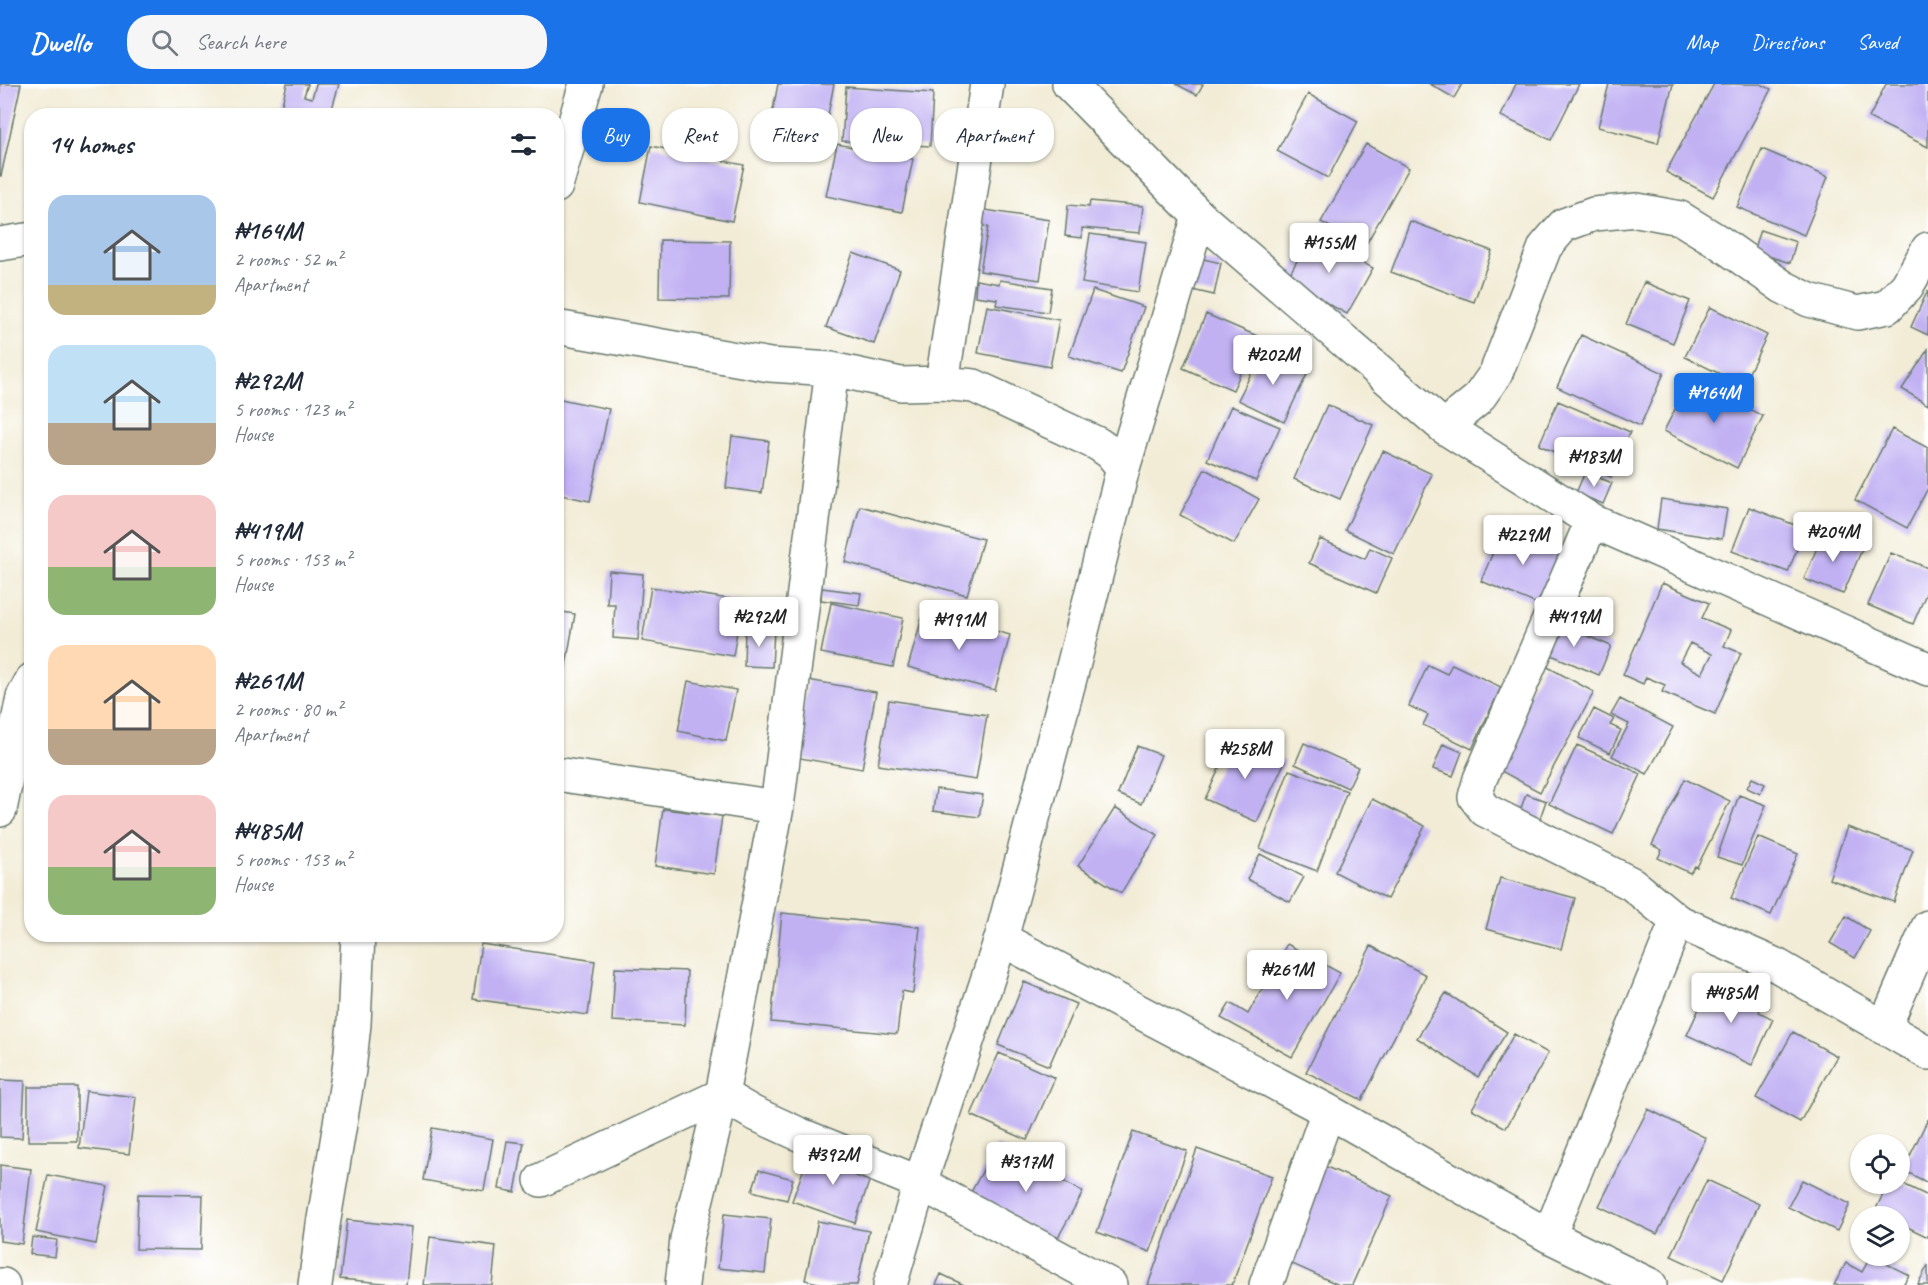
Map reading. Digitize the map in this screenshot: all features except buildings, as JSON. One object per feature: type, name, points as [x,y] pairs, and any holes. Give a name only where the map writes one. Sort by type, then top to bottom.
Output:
[{"type":"street","points":[[564,159],[586,84]]},
{"type":"street","points":[[942,383],[987,84]]},
{"type":"street","points":[[1069,84],[1199,216],[1444,427],[1592,521],[1928,669]]},
{"type":"street","points":[[1444,427],[1477,400],[1496,373],[1545,247],[1564,225],[1594,214],[1637,210],[1680,218],[1719,242],[1782,288],[1809,300],[1857,313],[1887,307],[1907,286],[1928,249]]},
{"type":"street","points":[[890,1285],[920,1183],[1001,939],[1123,468],[1199,216]]},
{"type":"street","points":[[0,244],[24,240]]},
{"type":"street","points":[[564,328],[770,365],[832,369],[901,384],[942,383],[974,386],[1098,444],[1111,453],[1123,468]]},
{"type":"street","points":[[682,1285],[687,1239],[723,1095],[777,807],[832,369]]},
{"type":"street","points":[[1592,521],[1474,797],[1485,810],[1632,884],[1677,921],[1778,966],[1928,1053]]},
{"type":"street","points":[[0,810],[24,695]]},
{"type":"street","points":[[564,775],[777,807]]},
{"type":"street","points":[[1549,1236],[1677,921]]},
{"type":"street","points":[[1884,1028],[1928,927]]},
{"type":"street","points":[[1001,939],[1328,1111],[1549,1236],[1650,1285]]},
{"type":"street","points":[[315,1285],[352,1047],[358,942]]},
{"type":"street","points":[[542,1180],[723,1095]]},
{"type":"street","points":[[723,1095],[753,1113],[801,1135],[920,1183],[1110,1285]]},
{"type":"street","points":[[1266,1285],[1328,1111]]}]
